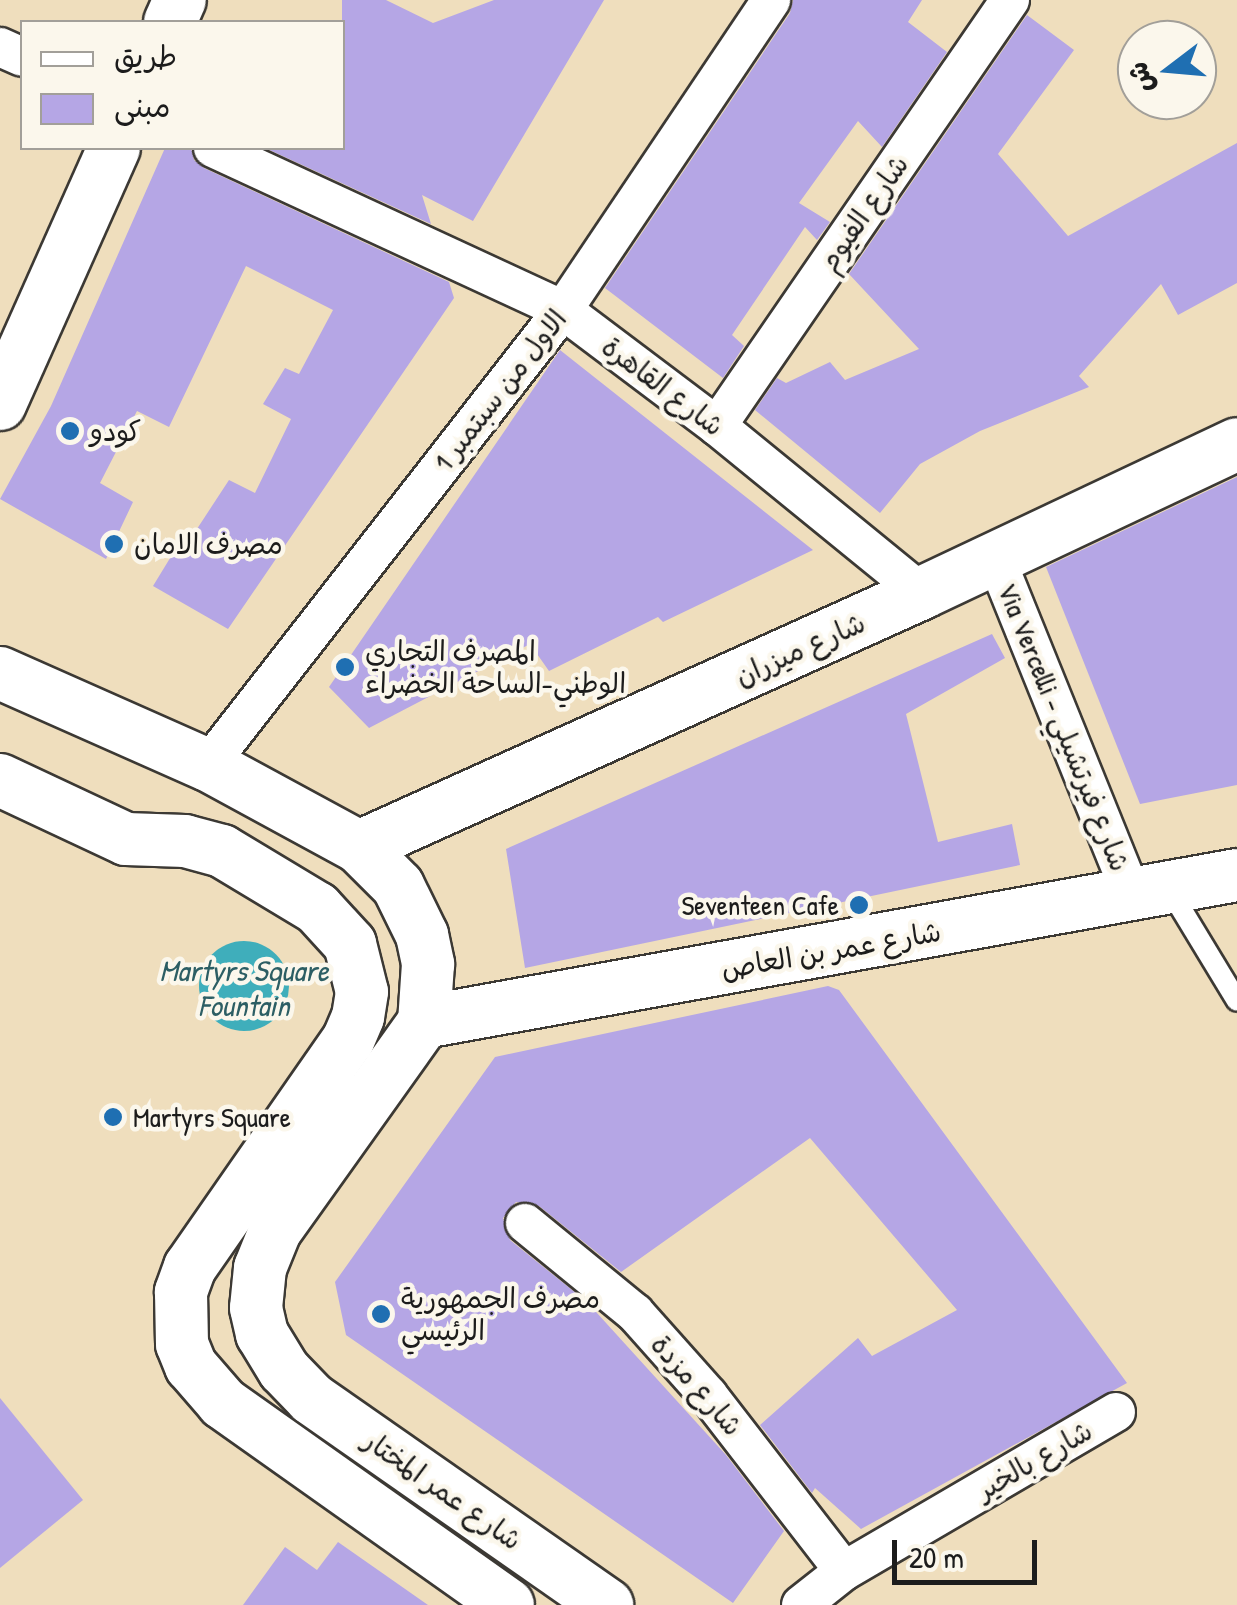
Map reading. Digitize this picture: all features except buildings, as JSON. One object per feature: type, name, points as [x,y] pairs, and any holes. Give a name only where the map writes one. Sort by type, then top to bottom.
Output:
[{"type":"main road","points":[[0,404],[113,150]]},
{"type":"main road","name":"شارع ميزران","points":[[359,847],[922,593],[1237,444]]},
{"type":"main road","points":[[0,673],[208,764],[359,847],[398,886],[422,935],[429,993],[424,1022]]},
{"type":"main road","name":"شارع عمر المختار","points":[[0,780],[126,839],[184,840],[222,851],[326,916],[350,944],[359,967],[362,992],[348,1040],[190,1268],[181,1292],[182,1344],[198,1377],[223,1404],[508,1605]]},
{"type":"main road","name":"شارع عمر بن العاص","points":[[424,1022],[1237,876]]},
{"type":"main road","name":"شارع عمر المختار","points":[[424,1022],[275,1231],[260,1268],[256,1308],[262,1334],[284,1370],[312,1399],[607,1605]]},
{"type":"street","name":"الاول من سبتمبر 1","points":[[208,764],[562,310],[770,0]]},
{"type":"street","name":"شارع الفيوم","points":[[717,426],[1010,0]]},
{"type":"street","name":"شارع القاهرة","points":[[217,150],[562,310],[717,426],[922,593]]},
{"type":"street","name":"Via Vercelli - شارع فيرتشيلي","points":[[996,559],[1150,892]]},
{"type":"street","name":"شارع مزدة","points":[[525,1223],[634,1314],[708,1395],[844,1570]]},
{"type":"street","name":"شارع بالخير","points":[[801,1605],[844,1570],[1116,1412]]},
{"type":"lane","points":[[1150,892],[1237,1001]]},
{"type":"water","name":"Martyrs Square Fountain","points":[[244,941],[276,954],[289,986],[276,1018],[244,1031],[212,1018],[199,986],[212,954]]},
{"type":"place","name":"كودو","points":[[70,431]]},
{"type":"place","name":"مصرف الامان","points":[[114,544]]},
{"type":"place","name":"المصرف التجاري الوطني-الساحة الخضراء","points":[[345,667]]},
{"type":"place","name":"Seventeen Cafe","points":[[859,905]]},
{"type":"place","name":"Martyrs Square","points":[[113,1117]]},
{"type":"place","name":"مصرف الجمهورية الرئيسي","points":[[381,1314]]}]
